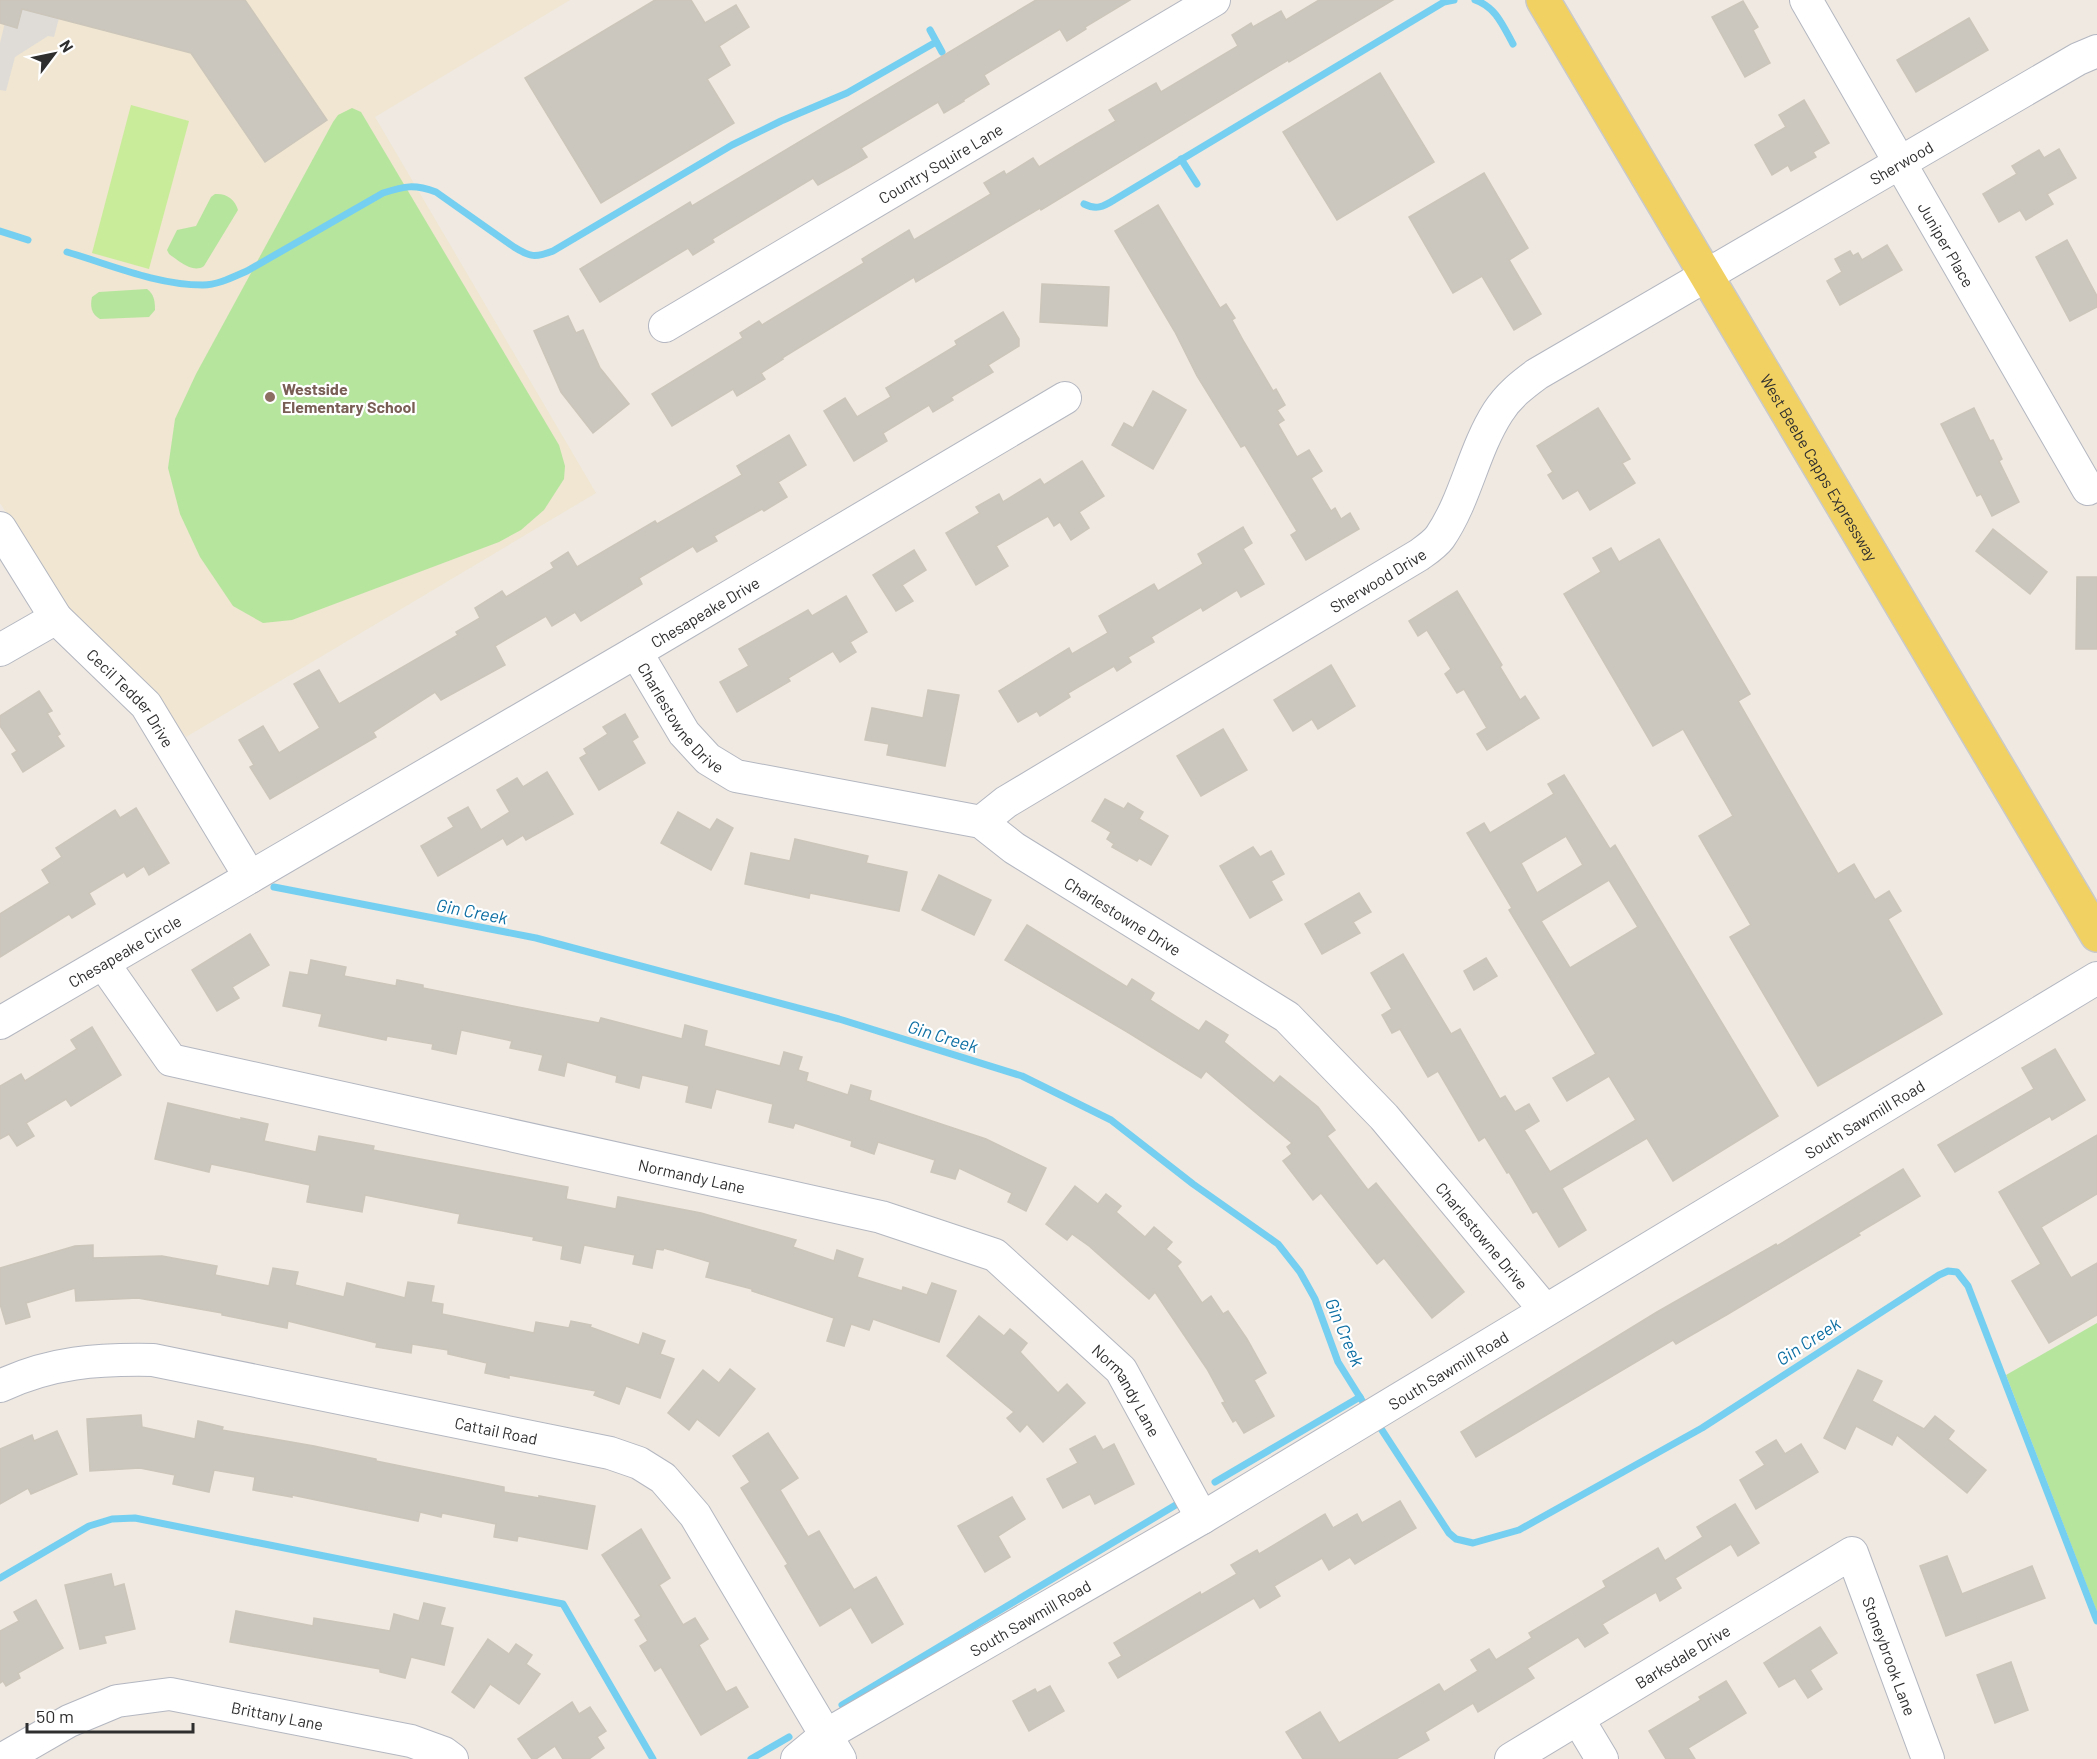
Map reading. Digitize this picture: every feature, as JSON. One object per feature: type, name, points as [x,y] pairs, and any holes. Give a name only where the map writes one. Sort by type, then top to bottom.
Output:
[{"type":"main road","name":"West Beebe Capps Expressway","points":[[1543,0],[2097,935]]},
{"type":"street","name":"Country Squire Lane","points":[[664,326],[1214,0]]},
{"type":"street","name":"Juniper Place","points":[[1806,0],[2088,489]]},
{"type":"street","name":"Sherwood","points":[[1706,276],[2078,59],[2097,51]]},
{"type":"street","name":"Sherwood Drive","points":[[981,822],[1006,802],[1419,555],[1439,539],[1461,500],[1475,460],[1497,413],[1514,392],[1537,374],[1706,276]]},
{"type":"street","name":"Chesapeake Drive","points":[[250,877],[1065,398]]},
{"type":"street","name":"Cecil Tedder Drive","points":[[0,528],[56,618],[146,705],[250,877]]},
{"type":"street","points":[[0,650],[56,618]]},
{"type":"street","name":"Charlestowne Drive","points":[[636,652],[684,733],[708,759],[736,776],[981,822],[1014,848],[1287,1017],[1384,1117],[1545,1310]]},
{"type":"street","name":"Chesapeake Circle","points":[[0,1023],[250,877]]},
{"type":"street","name":"Normandy Lane","points":[[102,963],[171,1060],[881,1217],[996,1255],[1120,1370],[1202,1518]]},
{"type":"street","name":"South Sawmill Road","points":[[796,1759],[833,1747],[1202,1518],[2097,978]]},
{"type":"street","name":"Cattail Road","points":[[0,1386],[25,1375],[63,1365],[109,1360],[153,1360],[610,1453],[639,1463],[663,1478],[694,1515],[833,1747]]},
{"type":"street","name":"Barksdale Drive","points":[[1511,1759],[1852,1553]]},
{"type":"street","name":"Stoneybrook Lane","points":[[1852,1553],[1929,1759]]},
{"type":"street","name":"Brittany Lane","points":[[3,1759],[69,1721],[117,1701],[170,1694],[411,1741],[444,1753],[452,1759]]},
{"type":"street","points":[[1578,1719],[1602,1759]]},
{"type":"shaded area","name":"Westside Elementary School","points":[[0,0],[570,0],[375,117],[596,493],[186,737],[156,695],[70,612],[0,503]]},
{"type":"shaded area","points":[[9,6],[59,18],[54,37],[48,36],[15,57],[6,91],[0,90],[0,43]]},
{"type":"green space","points":[[131,105],[189,121],[149,269],[92,253]]},
{"type":"green space","points":[[352,108],[361,112],[559,445],[565,466],[564,479],[544,510],[521,530],[499,542],[292,620],[263,623],[233,606],[200,557],[180,514],[168,468],[175,419],[196,374],[333,122],[338,115]]},
{"type":"green space","points":[[215,194],[230,198],[238,210],[204,266],[191,268],[169,254],[167,250],[177,230],[196,226],[211,197]]},
{"type":"green space","points":[[147,289],[153,295],[155,304],[155,310],[149,317],[100,319],[92,310],[92,297],[99,292]]},
{"type":"green space","points":[[2097,1323],[2097,1612],[2006,1375]]},
{"type":"building","points":[[0,0],[245,0],[327,120],[265,162],[191,53],[22,9],[17,28],[0,23]]},
{"type":"building","points":[[655,0],[691,0],[705,23],[736,5],[749,27],[719,46],[730,65],[707,79],[734,123],[601,203],[525,78]]},
{"type":"building","points":[[1036,0],[1130,0],[1085,27],[1086,29],[1067,41],[1060,29],[984,75],[989,84],[944,113],[938,102],[861,148],[867,157],[818,185],[813,178],[712,239],[714,242],[693,255],[688,248],[600,302],[580,269],[690,202],[692,206]]},
{"type":"building","points":[[1319,0],[1393,0],[1289,62],[1288,60],[1041,210],[1040,208],[916,282],[914,277],[782,358],[761,373],[765,379],[737,396],[733,389],[672,426],[652,394],[743,338],[740,333],[759,321],[762,325],[864,263],[862,259],[909,230],[914,240],[991,194],[984,183],[1004,171],[1006,175],[1033,158],[1039,167],[1116,121],[1109,110],[1156,83],[1161,92],[1238,46],[1232,35],[1251,23],[1253,27],[1281,11],[1286,20]]},
{"type":"building","points":[[1743,1],[1758,27],[1753,30],[1770,63],[1745,77],[1712,17]]},
{"type":"building","points":[[1969,18],[1988,50],[1916,92],[1897,60]]},
{"type":"building","points":[[1380,73],[1434,162],[1337,220],[1283,132]]},
{"type":"building","points":[[1804,100],[1829,143],[1813,152],[1816,157],[1791,171],[1788,165],[1772,175],[1755,145],[1786,127],[1779,115]]},
{"type":"building","points":[[2059,149],[2076,178],[2047,194],[2053,204],[2026,220],[2020,210],[1999,222],[1983,194],[2017,174],[2012,166],[2039,150],[2044,158]]},
{"type":"building","points":[[1484,173],[1528,248],[1509,260],[1541,314],[1514,330],[1482,276],[1453,293],[1409,217]]},
{"type":"building","points":[[1158,205],[1220,308],[1226,304],[1235,318],[1232,320],[1244,342],[1273,391],[1276,389],[1285,405],[1277,410],[1284,420],[1278,424],[1297,457],[1309,450],[1322,471],[1311,478],[1331,511],[1335,508],[1341,519],[1350,513],[1359,529],[1306,560],[1291,535],[1297,531],[1245,445],[1241,447],[1197,376],[1175,332],[1115,231]]},
{"type":"building","points":[[2067,240],[2097,296],[2097,307],[2070,321],[2036,257]]},
{"type":"building","points":[[1887,245],[1902,270],[1840,305],[1827,281],[1842,272],[1835,259],[1850,251],[1853,256],[1858,253],[1862,260]]},
{"type":"building","points":[[1042,284],[1109,287],[1107,326],[1040,322]]},
{"type":"building","points":[[1003,312],[1019,339],[1019,346],[988,365],[993,372],[951,397],[953,400],[933,412],[929,405],[883,433],[887,441],[854,461],[824,411],[845,398],[857,417],[891,397],[886,388],[957,345],[955,341]]},
{"type":"building","points":[[568,316],[576,333],[583,330],[600,368],[629,404],[593,433],[561,392],[534,331]]},
{"type":"building","points":[[1153,391],[1186,410],[1153,469],[1112,445],[1124,423],[1133,428]]},
{"type":"building","points":[[1598,408],[1630,459],[1622,463],[1635,483],[1590,510],[1578,490],[1563,499],[1548,475],[1553,472],[1537,446]]},
{"type":"building","points":[[1974,408],[1990,441],[1993,440],[2002,459],[1999,461],[2019,502],[1992,516],[1981,494],[1977,496],[1941,424]]},
{"type":"building","points":[[789,435],[806,465],[778,482],[787,497],[714,536],[717,541],[697,552],[693,546],[639,578],[642,584],[581,621],[575,612],[552,626],[546,616],[495,646],[505,665],[441,700],[435,692],[373,732],[376,737],[270,799],[250,767],[254,765],[239,740],[263,726],[279,753],[320,728],[294,684],[319,670],[339,704],[458,635],[456,632],[480,618],[475,608],[502,591],[506,597],[554,568],[551,563],[568,552],[577,567],[655,521],[657,524],[742,475],[737,466]]},
{"type":"building","points":[[1082,461],[1104,496],[1079,512],[1089,528],[1071,540],[1060,522],[1054,526],[1048,516],[996,546],[1008,566],[976,585],[946,533],[980,513],[976,507],[999,494],[1003,502],[1040,479],[1044,485]]},
{"type":"building","points":[[1243,527],[1252,543],[1243,549],[1264,584],[1241,597],[1237,590],[1203,611],[1201,607],[1151,637],[1154,642],[1128,657],[1131,662],[1117,671],[1114,666],[1068,693],[1070,697],[1040,716],[1037,711],[1018,722],[999,691],[1069,648],[1072,654],[1108,633],[1099,616],[1154,584],[1158,591],[1203,564],[1198,554]]},
{"type":"building","points":[[1993,529],[2047,572],[2030,594],[1976,551]]},
{"type":"building","points":[[1659,539],[1750,694],[1738,701],[1838,874],[1854,864],[1875,900],[1889,891],[1901,911],[1888,919],[1942,1014],[1818,1086],[1730,937],[1751,925],[1699,836],[1733,816],[1683,729],[1653,746],[1564,594],[1601,572],[1593,558],[1611,548],[1619,562]]},
{"type":"building","points":[[914,550],[926,570],[902,585],[913,601],[896,611],[873,575]]},
{"type":"building","points":[[2077,577],[2097,577],[2097,649],[2076,649]]},
{"type":"building","points":[[1457,591],[1502,665],[1500,667],[1520,700],[1525,696],[1539,718],[1487,750],[1477,734],[1487,728],[1464,689],[1457,693],[1445,674],[1451,669],[1427,630],[1418,636],[1409,621]]},
{"type":"building","points":[[846,596],[867,632],[850,642],[856,652],[840,662],[833,651],[788,678],[790,681],[737,712],[720,682],[749,666],[739,649],[808,610],[812,616]]},
{"type":"building","points":[[1331,665],[1355,706],[1318,729],[1312,719],[1293,731],[1274,700]]},
{"type":"building","points":[[928,690],[959,695],[945,766],[887,755],[889,744],[865,740],[872,708],[923,718]]},
{"type":"building","points":[[39,691],[52,711],[47,713],[60,734],[57,736],[64,746],[23,772],[12,754],[17,751],[0,726],[0,716]]},
{"type":"building","points":[[625,714],[638,737],[632,741],[645,763],[599,790],[580,758],[587,754],[584,749],[608,734],[603,727]]},
{"type":"building","points":[[1223,729],[1247,770],[1201,796],[1177,756]]},
{"type":"building","points":[[547,772],[573,814],[526,840],[523,835],[507,845],[503,838],[438,876],[421,846],[454,827],[448,818],[468,807],[481,830],[510,812],[497,790],[517,778],[523,787]]},
{"type":"building","points":[[1564,775],[1610,849],[1615,845],[1778,1116],[1673,1181],[1647,1138],[1562,1188],[1586,1230],[1559,1247],[1537,1211],[1533,1213],[1485,1137],[1479,1141],[1438,1071],[1428,1077],[1400,1029],[1392,1033],[1382,1015],[1392,1009],[1371,973],[1403,954],[1451,1034],[1460,1029],[1500,1099],[1505,1096],[1515,1112],[1529,1104],[1539,1121],[1524,1130],[1550,1172],[1636,1120],[1609,1076],[1567,1101],[1553,1078],[1596,1054],[1509,910],[1512,908],[1467,833],[1484,823],[1490,833],[1554,794],[1548,784]],"holes":[[[1566,836],[1583,865],[1537,893],[1521,863]],[[1609,880],[1638,927],[1570,968],[1541,921]]]},
{"type":"building","points":[[1105,799],[1124,809],[1128,803],[1143,812],[1139,819],[1168,836],[1151,865],[1139,858],[1137,861],[1112,847],[1114,844],[1107,839],[1111,832],[1092,821]]},
{"type":"building","points":[[136,808],[169,863],[149,875],[144,866],[127,877],[124,872],[89,893],[95,904],[72,918],[69,914],[0,957],[0,914],[50,883],[42,870],[62,857],[56,848],[115,810],[120,818]]},
{"type":"building","points":[[678,812],[710,830],[717,819],[733,828],[711,870],[661,843]]},
{"type":"building","points":[[795,839],[868,856],[866,863],[907,872],[899,911],[810,893],[809,898],[745,884],[751,853],[790,861]]},
{"type":"building","points":[[1253,847],[1260,857],[1271,851],[1284,874],[1271,881],[1282,900],[1250,918],[1220,866]]},
{"type":"building","points":[[939,875],[991,900],[974,935],[922,910]]},
{"type":"building","points":[[1359,893],[1371,912],[1353,922],[1360,933],[1322,954],[1305,924]]},
{"type":"building","points":[[1027,925],[1127,987],[1132,979],[1154,993],[1150,1000],[1199,1031],[1206,1021],[1228,1035],[1224,1042],[1274,1083],[1280,1076],[1318,1107],[1335,1130],[1327,1136],[1368,1190],[1376,1183],[1464,1292],[1432,1318],[1384,1258],[1377,1264],[1321,1193],[1313,1200],[1283,1161],[1292,1154],[1287,1147],[1292,1143],[1206,1071],[1201,1078],[1005,960]]},
{"type":"building","points":[[250,934],[269,965],[232,987],[239,998],[217,1011],[192,970]]},
{"type":"building","points":[[1486,958],[1497,976],[1474,990],[1464,971]]},
{"type":"building","points":[[311,960],[346,967],[344,976],[396,986],[397,980],[423,985],[423,988],[599,1023],[601,1018],[682,1039],[685,1025],[707,1031],[704,1046],[780,1066],[784,1052],[802,1057],[798,1070],[808,1073],[806,1081],[848,1095],[851,1085],[871,1091],[869,1100],[986,1139],[1046,1168],[1026,1211],[1008,1202],[1012,1193],[959,1168],[955,1179],[931,1172],[935,1160],[878,1142],[874,1154],[851,1146],[852,1141],[795,1123],[793,1128],[769,1122],[773,1104],[716,1089],[711,1108],[686,1102],[689,1086],[642,1075],[639,1088],[616,1082],[617,1076],[567,1062],[564,1076],[539,1070],[543,1055],[510,1048],[512,1041],[461,1030],[456,1054],[432,1049],[433,1044],[387,1036],[386,1040],[319,1026],[322,1014],[283,1006],[290,972],[308,975]]},
{"type":"building","points":[[92,1027],[121,1075],[71,1106],[66,1099],[26,1123],[34,1136],[17,1146],[9,1134],[0,1139],[0,1086],[21,1074],[25,1081],[77,1049],[71,1040]]},
{"type":"building","points":[[2055,1049],[2085,1100],[2052,1120],[2050,1116],[1955,1172],[1938,1145],[2034,1089],[2022,1068]]},
{"type":"building","points":[[168,1103],[268,1124],[264,1141],[316,1152],[319,1136],[374,1146],[373,1150],[568,1187],[566,1199],[616,1209],[618,1197],[701,1213],[796,1240],[793,1247],[834,1261],[837,1250],[863,1259],[857,1277],[902,1291],[903,1287],[927,1295],[932,1283],[956,1291],[939,1342],[873,1319],[869,1330],[851,1324],[844,1346],[827,1341],[834,1318],[752,1291],[752,1289],[706,1277],[710,1262],[664,1248],[663,1250],[656,1249],[652,1268],[633,1264],[635,1255],[584,1245],[580,1263],[561,1259],[563,1246],[533,1240],[534,1237],[458,1223],[460,1214],[365,1195],[362,1212],[307,1202],[310,1185],[211,1164],[209,1172],[155,1159]]},
{"type":"building","points":[[2097,1135],[2097,1194],[2041,1227],[2071,1278],[2097,1263],[2097,1315],[2049,1343],[2012,1281],[2041,1264],[1999,1192]]},
{"type":"building","points":[[1903,1169],[1920,1196],[1858,1233],[1860,1235],[1728,1314],[1676,1344],[1673,1340],[1476,1457],[1461,1432],[1657,1312],[1776,1244],[1777,1246]]},
{"type":"building","points":[[1075,1186],[1098,1204],[1106,1194],[1121,1206],[1116,1212],[1145,1237],[1154,1227],[1172,1242],[1166,1249],[1181,1262],[1177,1266],[1202,1303],[1211,1296],[1223,1314],[1228,1311],[1247,1339],[1266,1373],[1254,1380],[1274,1416],[1244,1433],[1236,1420],[1233,1422],[1207,1369],[1155,1292],[1149,1299],[1089,1246],[1072,1234],[1067,1240],[1046,1224]]},
{"type":"building","points":[[93,1245],[93,1258],[162,1256],[217,1266],[215,1275],[269,1286],[273,1268],[298,1272],[295,1285],[344,1297],[347,1283],[405,1298],[408,1282],[434,1286],[431,1302],[443,1304],[442,1314],[534,1333],[536,1322],[569,1328],[571,1321],[591,1325],[590,1327],[639,1345],[643,1333],[665,1341],[660,1354],[674,1359],[660,1398],[626,1386],[619,1404],[594,1395],[596,1391],[509,1375],[509,1378],[485,1373],[487,1363],[448,1354],[448,1350],[412,1344],[411,1353],[376,1347],[377,1343],[288,1321],[287,1328],[222,1315],[222,1313],[138,1298],[76,1301],[75,1288],[26,1303],[30,1317],[6,1324],[0,1304],[0,1268],[75,1246]]},
{"type":"building","points":[[979,1316],[1004,1336],[1010,1329],[1027,1343],[1020,1352],[1058,1393],[1067,1384],[1085,1403],[1043,1442],[1027,1424],[1020,1432],[1007,1418],[1014,1412],[947,1356]]},
{"type":"building","points":[[730,1369],[755,1389],[719,1436],[697,1419],[689,1430],[668,1413],[703,1370],[719,1383]]},
{"type":"building","points":[[1858,1370],[1882,1381],[1872,1401],[1924,1429],[1935,1416],[1954,1431],[1948,1439],[1986,1470],[1967,1493],[1897,1435],[1892,1445],[1856,1426],[1845,1449],[1824,1438]]},
{"type":"building","points":[[141,1415],[142,1427],[195,1439],[198,1421],[223,1427],[222,1430],[314,1446],[504,1487],[504,1492],[595,1506],[587,1549],[518,1536],[517,1541],[494,1537],[496,1524],[442,1513],[441,1517],[420,1512],[418,1521],[292,1495],[292,1497],[253,1490],[255,1477],[214,1470],[209,1492],[173,1484],[175,1475],[140,1468],[90,1471],[87,1419]]},
{"type":"building","points":[[57,1431],[77,1474],[31,1494],[28,1488],[0,1504],[0,1449],[32,1435],[34,1441]]},
{"type":"building","points":[[768,1433],[798,1478],[780,1490],[808,1537],[819,1531],[854,1590],[876,1577],[903,1624],[872,1643],[851,1607],[820,1626],[785,1566],[788,1564],[741,1488],[750,1482],[733,1456]]},
{"type":"building","points":[[1095,1436],[1103,1450],[1114,1444],[1134,1484],[1095,1504],[1090,1494],[1063,1508],[1047,1479],[1078,1463],[1070,1449]]},
{"type":"building","points":[[1776,1440],[1785,1454],[1801,1444],[1818,1472],[1756,1509],[1740,1480],[1765,1465],[1756,1452]]},
{"type":"building","points":[[1012,1497],[1025,1519],[998,1536],[1010,1557],[985,1572],[958,1526]]},
{"type":"building","points":[[1400,1501],[1416,1528],[1355,1564],[1350,1557],[1329,1570],[1322,1558],[1274,1586],[1280,1596],[1260,1608],[1254,1598],[1118,1678],[1109,1663],[1122,1656],[1114,1643],[1200,1592],[1201,1595],[1237,1574],[1231,1565],[1257,1550],[1259,1554],[1325,1514],[1333,1528],[1357,1514],[1362,1523]]},
{"type":"building","points":[[1735,1504],[1759,1543],[1738,1556],[1731,1544],[1675,1578],[1681,1588],[1660,1601],[1656,1592],[1602,1624],[1608,1633],[1585,1647],[1578,1637],[1527,1668],[1534,1678],[1478,1712],[1473,1703],[1425,1732],[1429,1740],[1396,1759],[1303,1759],[1286,1732],[1320,1712],[1339,1743],[1439,1684],[1444,1692],[1478,1671],[1471,1660],[1489,1649],[1496,1660],[1532,1638],[1529,1633],[1606,1587],[1603,1581],[1658,1548],[1665,1561],[1703,1537],[1697,1527]]},
{"type":"building","points":[[641,1529],[670,1578],[659,1585],[683,1625],[695,1618],[708,1639],[699,1645],[726,1692],[736,1687],[748,1707],[701,1735],[661,1667],[655,1671],[640,1646],[648,1641],[635,1620],[641,1616],[602,1555]]},
{"type":"building","points":[[1947,1556],[1962,1594],[2032,1566],[2045,1598],[1946,1636],[1920,1566]]},
{"type":"building","points":[[111,1574],[114,1587],[124,1584],[135,1629],[104,1636],[106,1643],[80,1649],[65,1585]]},
{"type":"building","points":[[36,1600],[63,1648],[18,1673],[20,1678],[6,1686],[3,1681],[0,1683],[0,1631],[19,1621],[14,1612]]},
{"type":"building","points":[[424,1603],[445,1608],[440,1625],[453,1628],[444,1665],[411,1657],[405,1678],[380,1672],[380,1669],[230,1642],[236,1611],[313,1626],[314,1618],[390,1631],[394,1614],[419,1621]]},
{"type":"building","points":[[1820,1627],[1837,1653],[1810,1670],[1822,1689],[1808,1698],[1795,1678],[1779,1687],[1764,1663]]},
{"type":"building","points":[[488,1639],[509,1654],[516,1644],[532,1655],[526,1664],[540,1674],[519,1704],[490,1684],[474,1708],[452,1692]]},
{"type":"building","points":[[2011,1662],[2028,1710],[1995,1723],[1977,1675]]},
{"type":"building","points":[[1726,1681],[1746,1713],[1688,1748],[1695,1759],[1666,1759],[1649,1731],[1701,1700],[1699,1697]]},
{"type":"building","points":[[1050,1686],[1064,1711],[1029,1731],[1013,1701],[1035,1689],[1037,1693]]},
{"type":"building","points":[[572,1702],[579,1714],[590,1707],[606,1731],[597,1737],[604,1748],[589,1759],[563,1759],[555,1746],[536,1759],[532,1759],[518,1739]]},
{"type":"waterway","points":[[1084,204],[1103,206],[1444,2],[1454,0]]},
{"type":"waterway","points":[[1475,0],[1494,12],[1513,44]]},
{"type":"waterway","points":[[930,30],[942,52]]},
{"type":"waterway","points":[[67,252],[169,282],[214,284],[247,271],[383,193],[410,187],[436,192],[520,250],[529,255],[542,255],[553,251],[732,145],[847,93],[936,42]]},
{"type":"waterway","points":[[1181,159],[1197,184]]},
{"type":"waterway","points":[[0,231],[28,240]]},
{"type":"waterway","name":"Gin Creek","points":[[274,887],[536,938],[839,1019],[1022,1076],[1111,1120],[1193,1184],[1278,1244],[1300,1272],[1315,1299],[1338,1362],[1368,1410]]},
{"type":"waterway","name":"Gin Creek","points":[[1376,1421],[1449,1533],[1456,1539],[1473,1543],[1519,1530],[1702,1428],[1939,1275],[1948,1271],[1957,1272],[1968,1286],[2097,1621]]},
{"type":"waterway","points":[[1215,1482],[1360,1397]]},
{"type":"waterway","points":[[842,1705],[1179,1503]]},
{"type":"waterway","points":[[0,1578],[89,1526],[112,1519],[135,1518],[563,1604],[653,1759]]},
{"type":"waterway","points":[[751,1759],[789,1737]]},
{"type":"place","name":"Westside Elementary School","points":[[270,397]]}]
